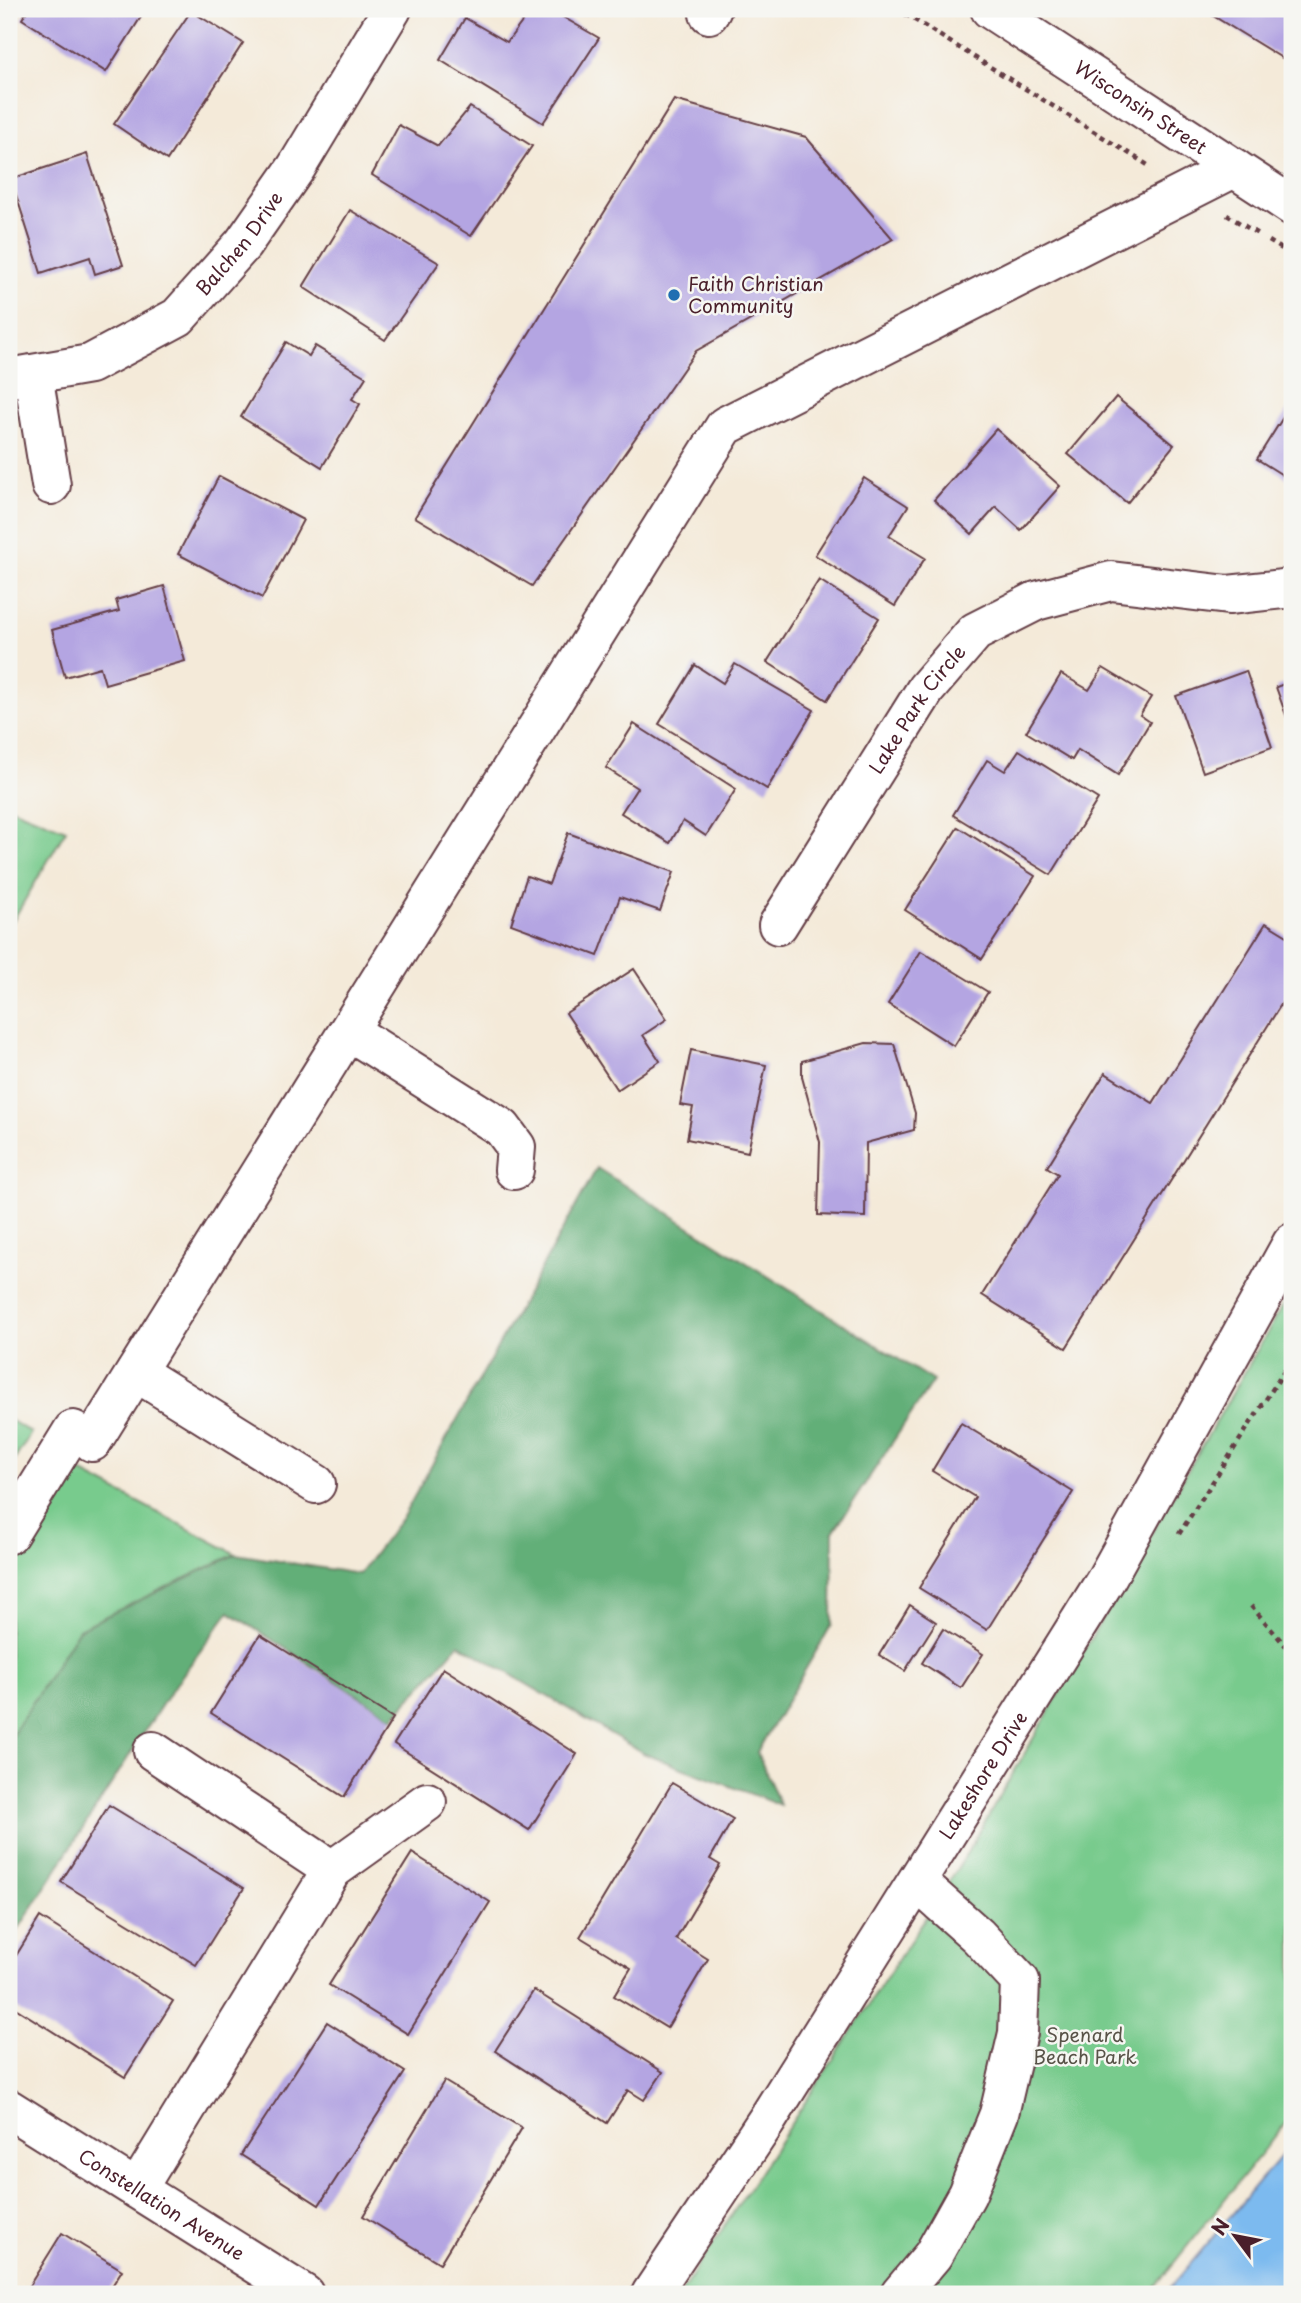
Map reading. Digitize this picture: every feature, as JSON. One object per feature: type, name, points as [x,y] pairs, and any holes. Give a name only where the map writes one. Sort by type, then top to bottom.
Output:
[{"type":"street","name":"Balchen Drive","points":[[21,376],[90,364],[178,317],[243,244],[281,190],[392,9]]},
{"type":"street","name":"Wisconsin Street","points":[[990,9],[1292,206]]},
{"type":"street","points":[[9,1534],[82,1436],[136,1372],[725,426],[1234,168]]},
{"type":"street","points":[[21,376],[51,485]]},
{"type":"street","name":"Lake Park Circle","points":[[778,925],[926,689],[975,632],[1036,601],[1111,582],[1228,595],[1292,588]]},
{"type":"street","points":[[349,1031],[502,1128],[516,1147],[514,1170]]},
{"type":"street","name":"Lakeshore Drive","points":[[651,2294],[767,2120],[1105,1581],[1292,1243]]},
{"type":"street","points":[[136,1372],[316,1484]]},
{"type":"street","points":[[153,1751],[332,1870]]},
{"type":"street","points":[[137,2189],[332,1870],[427,1802]]},
{"type":"street","points":[[900,2294],[933,2255],[967,2194],[999,2114],[1018,2033],[1020,1981],[978,1936],[917,1882]]},
{"type":"street","name":"Constellation Avenue","points":[[13,2120],[137,2189],[304,2294]]},
{"type":"path","points":[[897,9],[1292,255]]},
{"type":"path","points":[[1251,1606],[1292,1653]]},
{"type":"green space","points":[[9,807],[66,830],[9,927]]},
{"type":"green space","points":[[597,1168],[933,1381],[833,1532],[832,1624],[757,1752],[780,1805],[645,1754],[459,1644],[393,1718],[229,1612],[170,1692],[9,1944],[9,1740],[79,1629],[236,1554],[359,1574],[404,1515]]},
{"type":"green space","name":"Spenard Beach Park","points":[[1292,1290],[1292,2115],[1149,2294],[680,2294],[963,1860]]},
{"type":"green space","points":[[9,1419],[31,1433],[9,1469]]},
{"type":"green space","points":[[64,1463],[236,1554],[79,1629],[9,1740],[9,1550]]},
{"type":"water","points":[[1292,2143],[1292,2294],[1165,2294]]},
{"type":"building","points":[[28,9],[146,9],[106,72],[22,19]]},
{"type":"building","points":[[532,9],[549,9],[599,38],[543,123],[440,60],[465,18],[507,42]]},
{"type":"building","points":[[1202,9],[1292,9],[1292,60],[1290,63]]},
{"type":"building","points":[[191,11],[243,43],[167,160],[114,124]]},
{"type":"building","name":"Faith Christian Community","points":[[674,100],[806,137],[893,239],[696,351],[532,586],[415,517]]},
{"type":"building","points":[[470,107],[532,146],[471,236],[372,175],[399,125],[438,146]]},
{"type":"building","points":[[87,154],[123,265],[95,274],[90,257],[41,273],[11,179]]},
{"type":"building","points":[[350,210],[439,263],[385,340],[303,287]]},
{"type":"building","points":[[286,342],[309,356],[315,346],[366,377],[352,399],[360,404],[322,467],[241,417]]},
{"type":"building","points":[[1116,397],[1174,445],[1127,503],[1068,454]]},
{"type":"building","points":[[1292,403],[1292,481],[1257,459]]},
{"type":"building","points":[[996,429],[1060,486],[1021,530],[996,507],[972,534],[934,500]]},
{"type":"building","points":[[219,476],[303,520],[262,598],[178,554]]},
{"type":"building","points":[[864,478],[908,506],[889,536],[925,558],[895,606],[815,555]]},
{"type":"building","points":[[819,580],[879,618],[827,700],[767,662]]},
{"type":"building","points":[[164,586],[185,661],[105,684],[100,667],[65,677],[52,630],[119,611],[116,600]]},
{"type":"building","points":[[735,664],[814,710],[767,789],[659,724],[695,665],[723,683]]},
{"type":"building","points":[[1103,668],[1151,697],[1140,715],[1150,722],[1118,775],[1078,750],[1072,760],[1026,732],[1061,674],[1089,690]]},
{"type":"building","points":[[1246,671],[1272,747],[1203,772],[1176,696]]},
{"type":"building","points":[[1292,681],[1292,732],[1276,687]]},
{"type":"building","points":[[634,724],[736,789],[706,836],[683,821],[670,843],[621,813],[637,788],[606,768]]},
{"type":"building","points":[[1019,750],[1098,799],[1051,875],[953,815],[987,760],[1005,771]]},
{"type":"building","points":[[958,827],[1035,876],[982,959],[905,910]]},
{"type":"building","points":[[568,833],[674,872],[660,911],[620,897],[598,956],[511,924],[527,876],[549,884]]},
{"type":"building","points":[[1266,923],[1292,939],[1292,987],[1066,1348],[982,1295],[1058,1174],[1047,1167],[1105,1073],[1153,1103]]},
{"type":"building","points":[[921,951],[988,992],[954,1046],[888,1004]]},
{"type":"building","points":[[634,969],[667,1019],[643,1035],[660,1061],[617,1090],[566,1013]]},
{"type":"building","points":[[866,1043],[894,1044],[915,1113],[914,1130],[866,1143],[865,1217],[818,1215],[820,1142],[802,1077],[802,1061]]},
{"type":"building","points":[[691,1050],[766,1065],[748,1152],[687,1139],[693,1107],[680,1105]]},
{"type":"building","points":[[961,1423],[1073,1492],[987,1630],[919,1588],[975,1497],[932,1471]]},
{"type":"building","points":[[910,1605],[936,1622],[905,1671],[879,1655]]},
{"type":"building","points":[[943,1629],[983,1654],[961,1688],[922,1663]]},
{"type":"building","points":[[260,1635],[393,1718],[344,1797],[211,1713]]},
{"type":"building","points":[[443,1668],[577,1754],[529,1830],[394,1744]]},
{"type":"building","points":[[672,1783],[733,1819],[710,1859],[720,1865],[676,1939],[708,1959],[667,2028],[614,1996],[631,1968],[580,1937]]},
{"type":"building","points":[[109,1805],[244,1888],[196,1965],[61,1882]]},
{"type":"building","points":[[412,1853],[490,1902],[408,2034],[329,1985]]},
{"type":"building","points":[[40,1917],[173,2001],[125,2077],[9,2004],[9,1967]]},
{"type":"building","points":[[534,1990],[663,2072],[644,2100],[628,2090],[607,2123],[495,2051]]},
{"type":"building","points":[[327,2022],[405,2072],[319,2205],[241,2155]]},
{"type":"building","points":[[444,2081],[522,2128],[440,2263],[363,2216]]},
{"type":"building","points":[[62,2233],[122,2270],[107,2294],[24,2294]]},
{"type":"place","name":"Faith Christian Community","points":[[674,295]]}]
